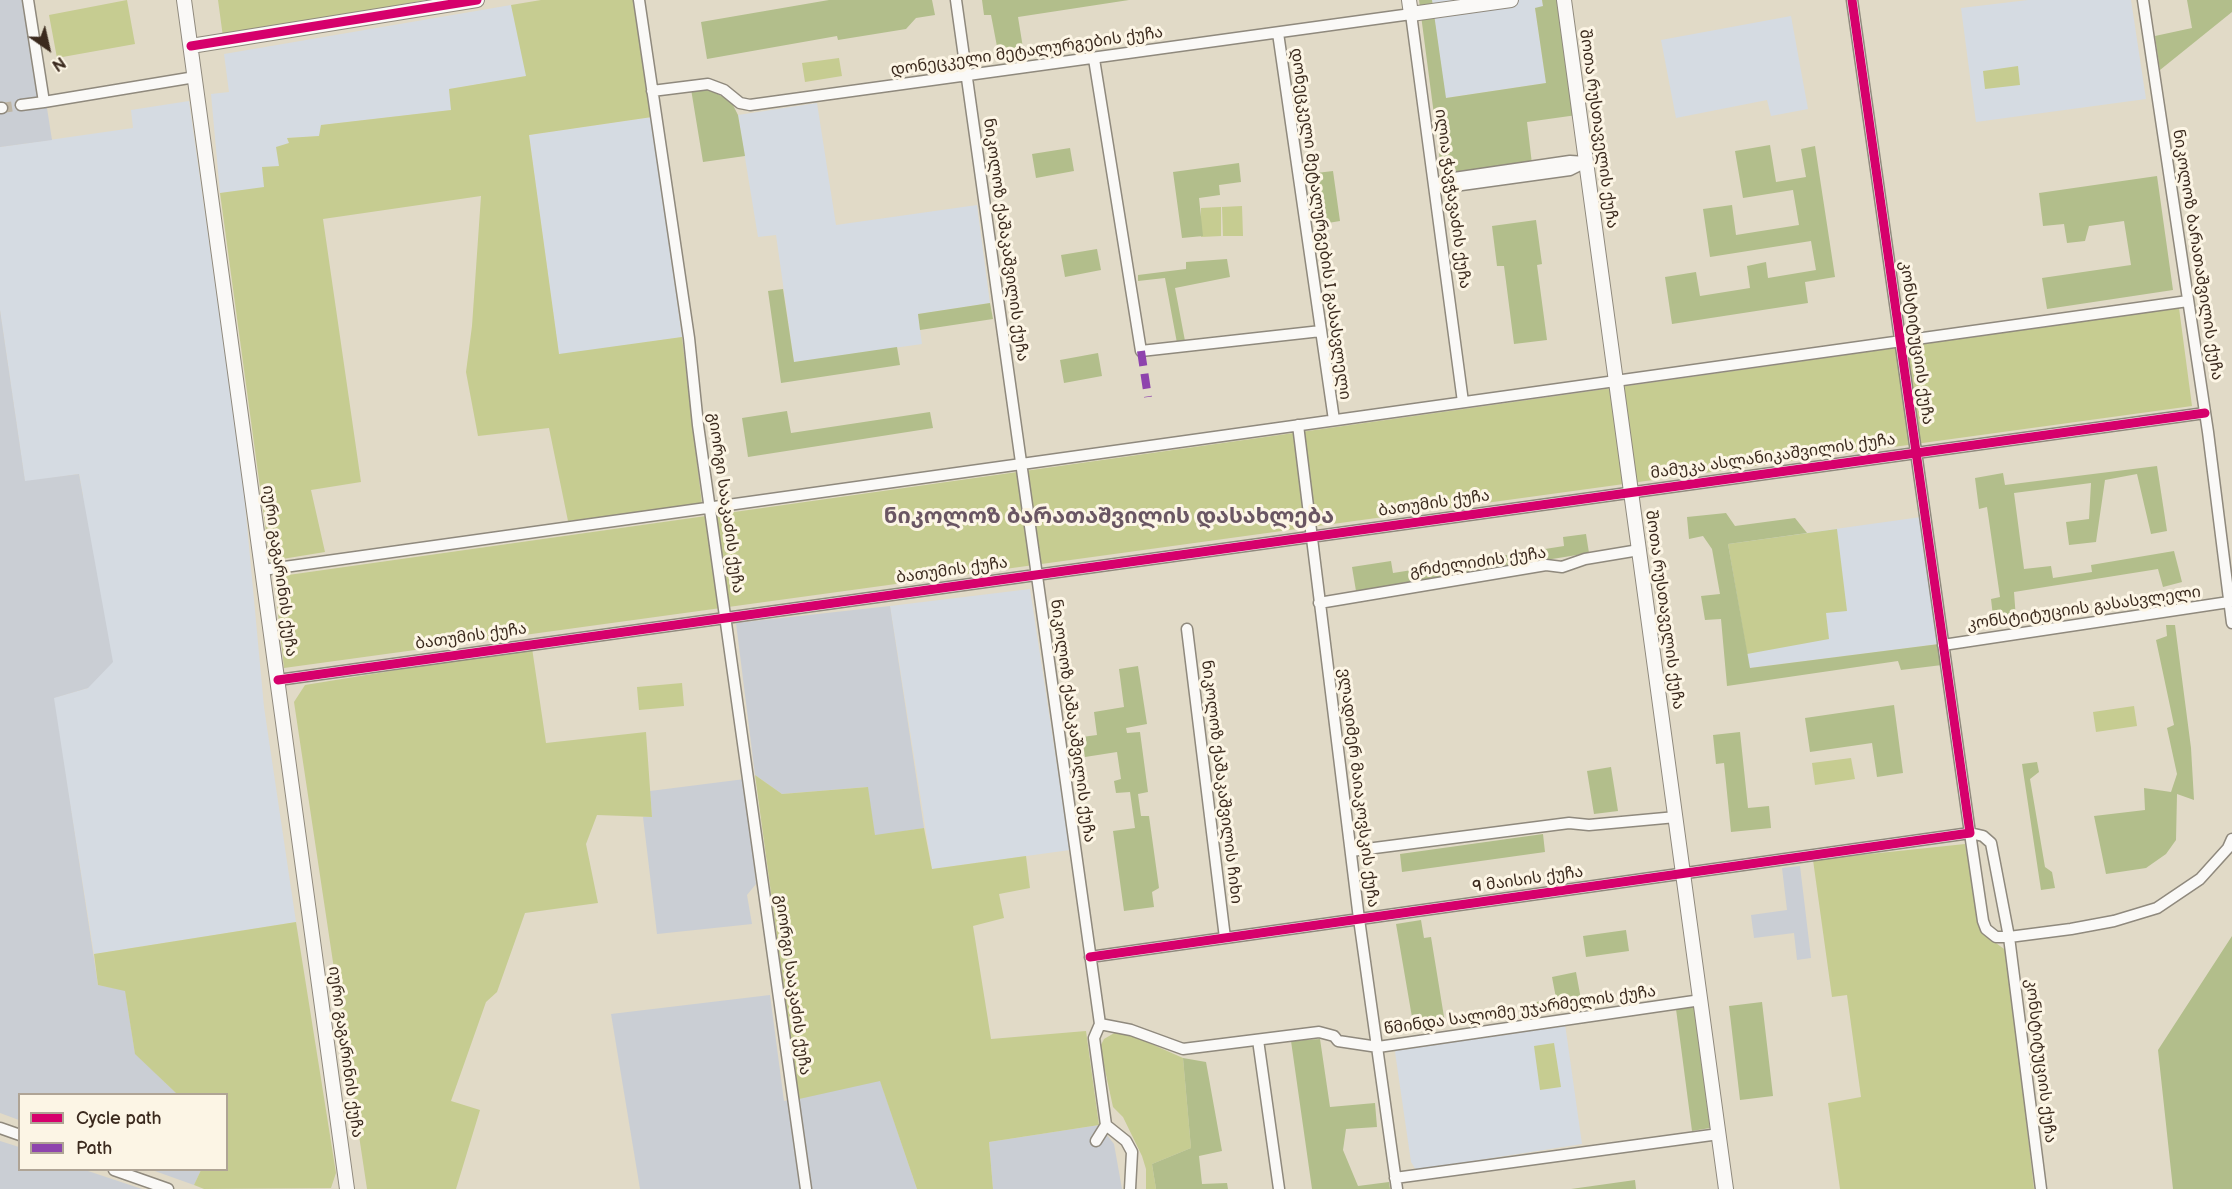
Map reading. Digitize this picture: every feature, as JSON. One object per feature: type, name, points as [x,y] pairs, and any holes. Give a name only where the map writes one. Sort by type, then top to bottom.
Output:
[{"type":"street","points":[[28,0],[44,102]]},
{"type":"street","name":"იური გაგარინის ქუჩა","points":[[184,0],[345,1187]]},
{"type":"street","points":[[191,46],[477,0]]},
{"type":"street","name":"გიორგი სააკაძის ქუჩა","points":[[639,0],[689,338],[710,508],[806,1189]]},
{"type":"street","name":"ნიკოლოზ ქაშაკაშვილის ქუჩა","points":[[956,0],[1100,1024],[1094,1038],[1106,1125]]},
{"type":"street","points":[[1410,7],[1511,0]]},
{"type":"street","name":"შოთა რუსთაველის ქუჩა","points":[[1564,0],[1726,1189]]},
{"type":"street","name":"კონსტიტუციის ქუჩა","points":[[1852,0],[1983,921],[1986,929],[1996,937],[2009,937]]},
{"type":"street","name":"ნიკოლოზ ბარათაშვილის ქუჩა","points":[[2143,0],[2205,413],[2232,622]]},
{"type":"street","name":"დონეცკელი მეტალურგების ქუჩა","points":[[652,91],[708,84],[724,90],[740,103],[750,105],[1278,33],[1410,7]]},
{"type":"street","name":"ილია ჭავჭავაძის ქუჩა","points":[[1410,7],[1463,402]]},
{"type":"street","name":"დონეცკელი მეტალურგების I გასასვლელი","points":[[1278,33],[1334,420]]},
{"type":"street","points":[[1095,59],[1141,351],[1321,332]]},
{"type":"street","points":[[21,105],[195,77]]},
{"type":"street","points":[[1434,186],[1447,187],[1509,174],[1570,170],[1586,162]]},
{"type":"street","points":[[263,570],[2188,301]]},
{"type":"street","name":"მამუკა ასლანიკაშვილის ქუჩა","points":[[1631,492],[2205,413]]},
{"type":"street","name":"ვლადიმერ მაიაკოვსკის ქუჩა","points":[[1298,426],[1359,919],[1396,1183]]},
{"type":"street","name":"ბათუმის ქუჩა","points":[[278,680],[1631,492]]},
{"type":"street","name":"გრძელიძის ქუჩა","points":[[1319,603],[1546,565],[1562,567],[1585,559],[1639,550]]},
{"type":"street","name":"კონსტიტუციის გასასვლელი","points":[[1943,645],[2229,602]]},
{"type":"street","name":"ნიკოლოზ ქაშაკაშვილის ჩიხი","points":[[1187,629],[1225,938]]},
{"type":"street","points":[[1351,851],[1569,823],[1589,825],[1676,817]]},
{"type":"street","name":"კონსტიტუციის ქუჩა","points":[[1970,833],[1983,836],[1991,843],[2009,937],[2041,1189]]},
{"type":"street","name":"9 მაისის ქუჩა","points":[[1090,957],[1970,833]]},
{"type":"street","points":[[2009,937],[2114,921],[2157,908],[2200,879],[2228,848],[2232,839]]},
{"type":"street","name":"წმინდა სალომე უჯარმელის ქუჩა","points":[[1100,1024],[1131,1030],[1183,1049],[1319,1032],[1334,1036],[1338,1041],[1377,1047],[1701,1000]]},
{"type":"street","points":[[1258,1040],[1279,1189]]},
{"type":"street","points":[[1096,1141],[1106,1125],[1126,1141],[1132,1152],[1130,1189]]},
{"type":"street","points":[[0,1128],[18,1134]]},
{"type":"street","points":[[1396,1183],[1719,1134]]},
{"type":"street","points":[[117,1171],[168,1189]]},
{"type":"shaded area","points":[[0,0],[30,0],[52,140],[0,147]]},
{"type":"shaded area","points":[[1432,0],[1542,0],[1543,7],[1535,8],[1546,83],[1445,98]]},
{"type":"shaded area","points":[[2028,0],[2131,0],[2146,99],[1976,122],[1961,8]]},
{"type":"shaded area","points":[[511,5],[527,76],[449,89],[452,110],[322,125],[319,136],[287,138],[289,143],[279,166],[264,188],[220,193],[211,94],[229,92],[224,54]]},
{"type":"shaded area","points":[[1791,16],[1808,109],[1771,116],[1767,100],[1676,118],[1661,40]]},
{"type":"shaded area","points":[[189,101],[242,471],[264,707],[296,922],[94,954],[53,698],[88,688],[83,496],[79,474],[25,482],[0,310],[0,147],[133,128],[131,110]]},
{"type":"shaded area","points":[[817,103],[836,225],[977,205],[990,303],[918,314],[922,344],[794,362],[776,235],[758,237],[738,115]]},
{"type":"shaded area","points":[[652,117],[682,337],[559,355],[529,135]]},
{"type":"shaded area","points":[[0,310],[25,481],[79,474],[113,662],[88,688],[54,698],[98,985],[125,990],[135,1053],[176,1093],[18,1093],[18,1120],[0,1113]]},
{"type":"shaded area","points":[[1921,517],[1939,644],[1749,668],[1728,544]]},
{"type":"shaded area","points":[[1030,589],[1070,850],[932,869],[890,606]]},
{"type":"shaded area","points":[[890,606],[924,828],[875,836],[867,787],[782,794],[755,775],[736,623]]},
{"type":"shaded area","points":[[745,779],[756,884],[747,895],[752,924],[657,934],[643,817],[652,817],[650,791]]},
{"type":"shaded area","points":[[1800,866],[1811,958],[1797,960],[1794,933],[1754,938],[1751,915],[1787,910],[1782,868]]},
{"type":"shaded area","points":[[770,995],[784,1101],[880,1080],[917,1189],[640,1189],[611,1014]]},
{"type":"shaded area","points":[[1565,1024],[1582,1144],[1416,1170],[1411,1162],[1395,1052],[1401,1046]]},
{"type":"shaded area","points":[[1099,1125],[1114,1144],[1122,1189],[993,1189],[989,1142]]},
{"type":"shaded area","points":[[0,1141],[18,1147],[18,1171],[88,1171],[142,1189],[0,1189]]},
{"type":"shaded area","points":[[155,1171],[201,1171],[194,1185]]},
{"type":"green space","points":[[127,0],[135,44],[57,58],[49,15]]},
{"type":"green space","points":[[218,0],[426,0],[223,37]]},
{"type":"green space","points":[[541,0],[633,0],[652,117],[529,135],[559,354],[682,337],[702,504],[568,521],[549,428],[478,436],[466,372],[472,326],[481,196],[323,219],[361,482],[311,490],[325,552],[270,561],[220,193],[264,187],[262,167],[279,166],[276,147],[289,143],[287,138],[319,136],[321,125],[451,110],[449,89],[526,76],[511,5]]},
{"type":"green space","points":[[829,0],[932,0],[935,15],[916,18],[906,29],[838,40],[837,36],[707,59],[701,22]]},
{"type":"green space","points":[[982,0],[1129,0],[1018,17],[1024,54],[999,57],[991,15],[984,15]]},
{"type":"green space","points":[[1419,0],[1432,0],[1446,98],[1546,83],[1535,8],[1543,6],[1542,0],[1561,0],[1577,115],[1527,122],[1532,164],[1442,176]]},
{"type":"green space","points":[[2187,0],[2232,0],[2232,12],[2160,70],[2155,36],[2192,28]]},
{"type":"green space","points":[[839,58],[842,76],[805,82],[802,63]]},
{"type":"green space","points":[[2018,66],[2020,85],[1985,89],[1983,71]]},
{"type":"green space","points":[[706,88],[731,101],[738,115],[745,156],[703,162],[691,89]]},
{"type":"green space","points":[[1770,145],[1776,182],[1806,177],[1801,149],[1815,146],[1835,277],[1805,282],[1808,303],[1672,324],[1665,277],[1696,272],[1700,296],[1750,288],[1747,266],[1766,262],[1768,278],[1816,270],[1811,241],[1710,257],[1703,209],[1732,205],[1736,235],[1799,225],[1793,190],[1743,198],[1735,151]]},
{"type":"green space","points":[[1070,148],[1074,171],[1036,178],[1032,154]]},
{"type":"green space","points":[[1239,163],[1241,182],[1219,185],[1220,195],[1199,198],[1203,236],[1182,238],[1173,172]]},
{"type":"green space","points":[[1333,171],[1340,221],[1316,225],[1308,174]]},
{"type":"green space","points":[[2157,176],[2173,290],[2047,309],[2042,278],[2131,265],[2124,221],[2089,226],[2085,241],[2067,243],[2064,224],[2043,226],[2039,193]]},
{"type":"green space","points":[[1242,206],[1243,236],[1223,236],[1222,207]]},
{"type":"green space","points":[[1221,207],[1221,236],[1201,237],[1201,208]]},
{"type":"green space","points":[[1536,220],[1542,264],[1537,265],[1547,340],[1514,344],[1504,266],[1497,266],[1492,226]]},
{"type":"green space","points":[[1097,249],[1101,270],[1065,277],[1061,255]]},
{"type":"green space","points":[[1227,259],[1230,277],[1175,288],[1185,341],[1177,343],[1165,278],[1138,281],[1138,275],[1186,269],[1186,262]]},
{"type":"green space","points":[[783,289],[794,362],[897,347],[900,365],[781,383],[768,291]]},
{"type":"green space","points":[[990,303],[993,319],[920,330],[918,314]]},
{"type":"green space","points":[[2179,308],[2192,406],[284,668],[274,577]]},
{"type":"green space","points":[[1098,353],[1102,376],[1064,383],[1060,360]]},
{"type":"green space","points":[[787,411],[791,433],[930,412],[933,428],[748,457],[742,418]]},
{"type":"green space","points":[[2157,466],[2167,531],[2151,534],[2137,474],[2105,480],[2096,542],[2069,545],[2066,522],[2089,519],[2091,483],[2014,493],[2024,569],[2051,566],[2053,578],[2092,572],[2091,565],[2174,551],[2182,582],[2163,587],[2158,569],[2014,592],[2016,619],[1994,625],[1991,599],[2000,597],[1987,507],[1979,509],[1975,478],[2003,473],[2005,485]]},
{"type":"green space","points":[[1726,513],[1735,526],[1795,518],[1807,533],[1728,544],[1750,668],[1939,644],[1942,665],[1901,670],[1898,661],[1727,686],[1721,619],[1705,620],[1701,596],[1720,594],[1712,549],[1703,536],[1689,539],[1687,517]]},
{"type":"green space","points":[[1837,529],[1847,611],[1826,613],[1829,639],[1747,654],[1728,544]]},
{"type":"green space","points":[[1586,534],[1589,553],[1356,591],[1352,567],[1391,561],[1393,573],[1564,546],[1563,537]]},
{"type":"green space","points":[[2166,625],[2175,625],[2191,748],[2194,800],[2177,794],[2176,840],[2166,854],[2146,868],[2106,874],[2094,816],[2145,810],[2144,788],[2171,792],[2177,774],[2167,728],[2174,725],[2156,640],[2167,636]]},
{"type":"green space","points":[[532,648],[546,743],[646,732],[652,817],[597,815],[586,844],[598,903],[525,913],[497,992],[486,1002],[451,1101],[480,1110],[456,1189],[367,1189],[294,702],[305,685]]},
{"type":"green space","points":[[1138,666],[1147,724],[1126,728],[1127,733],[1140,732],[1148,792],[1138,794],[1141,816],[1149,816],[1159,888],[1152,892],[1154,907],[1124,911],[1113,831],[1135,828],[1130,792],[1116,793],[1114,781],[1121,779],[1117,752],[1085,757],[1082,737],[1097,735],[1094,712],[1124,707],[1119,669]]},
{"type":"green space","points":[[682,683],[684,706],[639,710],[637,687]]},
{"type":"green space","points":[[1894,705],[1903,773],[1877,777],[1872,743],[1810,752],[1805,718]]},
{"type":"green space","points":[[2134,706],[2137,726],[2096,732],[2093,712]]},
{"type":"green space","points":[[1740,732],[1748,808],[1769,806],[1771,828],[1731,832],[1724,763],[1716,764],[1713,735]]},
{"type":"green space","points":[[1851,758],[1855,779],[1815,785],[1812,763]]},
{"type":"green space","points":[[2037,762],[2039,772],[2030,779],[2045,867],[2052,872],[2055,888],[2041,890],[2022,764]]},
{"type":"green space","points":[[1611,767],[1618,811],[1594,814],[1587,771]]},
{"type":"green space","points":[[755,775],[782,794],[868,787],[875,835],[924,828],[932,869],[1026,856],[1030,888],[999,894],[1004,918],[973,926],[991,1039],[1086,1031],[1099,1125],[989,1142],[993,1189],[917,1189],[880,1081],[799,1099]]},
{"type":"green space","points":[[1543,834],[1545,852],[1402,872],[1400,854]]},
{"type":"green space","points":[[1965,844],[1980,927],[1993,941],[2007,951],[2034,1189],[1840,1189],[1828,1103],[1861,1097],[1847,995],[1832,997],[1813,860]]},
{"type":"green space","points":[[1421,920],[1424,938],[1431,937],[1445,1023],[1414,1029],[1396,924]]},
{"type":"green space","points":[[296,922],[336,1173],[331,1188],[204,1189],[194,1185],[201,1171],[228,1171],[228,1093],[176,1093],[135,1054],[125,991],[98,985],[94,954]]},
{"type":"green space","points":[[1626,930],[1629,951],[1586,957],[1583,936]]},
{"type":"green space","points":[[2232,936],[2232,1189],[2173,1189],[2158,1050]]},
{"type":"green space","points":[[1576,972],[1582,1005],[1530,1016],[1532,1003],[1556,998],[1552,977]]},
{"type":"green space","points":[[1762,1002],[1773,1096],[1740,1100],[1729,1006]]},
{"type":"green space","points":[[1694,1007],[1710,1128],[1692,1131],[1676,1009]]},
{"type":"green space","points":[[1116,1032],[1129,1034],[1183,1058],[1191,1148],[1152,1164],[1156,1189],[1146,1189],[1146,1169],[1142,1156],[1123,1117],[1113,1107],[1100,1047],[1104,1039]]},
{"type":"green space","points":[[1320,1039],[1330,1107],[1375,1103],[1377,1127],[1346,1129],[1343,1150],[1358,1186],[1389,1182],[1390,1189],[1312,1189],[1291,1041]]},
{"type":"green space","points":[[1554,1043],[1561,1087],[1540,1090],[1534,1046]]},
{"type":"green space","points":[[1183,1058],[1206,1062],[1222,1151],[1199,1156],[1202,1184],[1227,1183],[1228,1189],[1156,1189],[1152,1164],[1191,1148]]},
{"type":"green space","points":[[1635,1180],[1636,1189],[1571,1189]]},
{"type":"tunnel","points":[[2,108],[21,105]]},
{"type":"marked path","points":[[1141,351],[1148,397]]},
{"type":"cycle path","points":[[191,46],[477,0]]},
{"type":"cycle path","points":[[1090,957],[1970,833],[1852,0]]},
{"type":"cycle path","points":[[278,680],[2205,413]]},
{"type":"district","name":"ნიკოლოზ ბარათაშვილის დასახლება","points":[[1109,517]]}]
